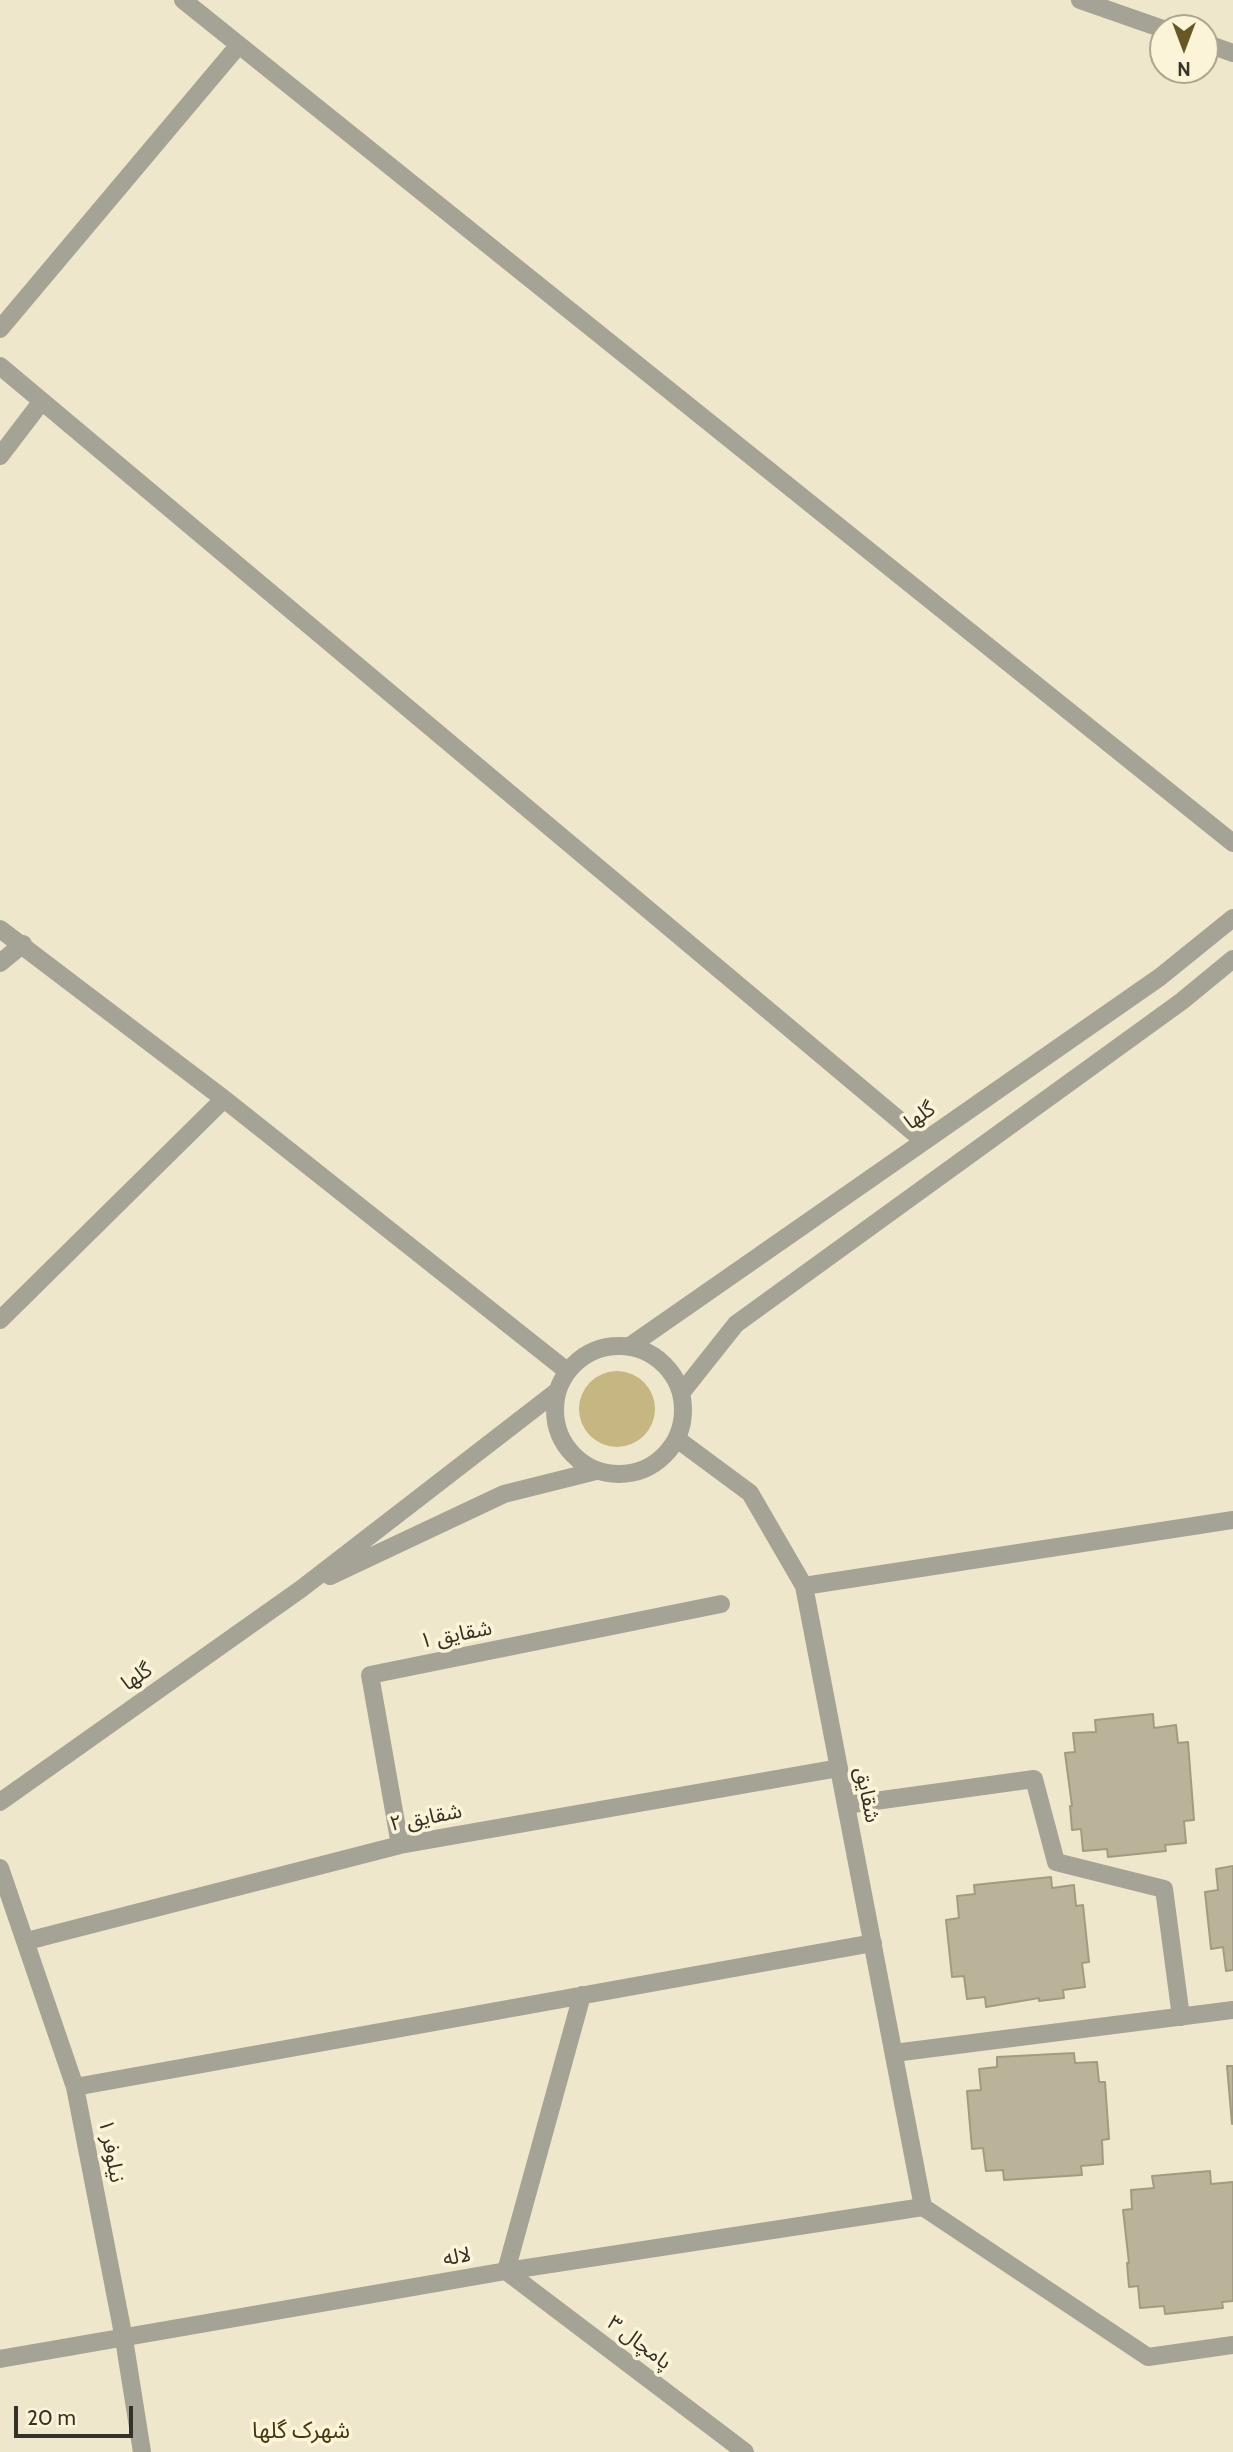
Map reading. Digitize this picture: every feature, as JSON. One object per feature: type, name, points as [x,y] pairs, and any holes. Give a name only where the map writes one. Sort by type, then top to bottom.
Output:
[{"type":"street","points":[[183,0],[1233,843]]},
{"type":"street","points":[[1080,0],[1149,24]]},
{"type":"street","points":[[0,329],[238,46]]},
{"type":"street","points":[[0,366],[924,1141]]},
{"type":"street","points":[[0,456],[42,401]]},
{"type":"street","name":"گلها","points":[[630,1346],[1160,977],[1233,918]]},
{"type":"street","points":[[0,929],[224,1099],[567,1371]]},
{"type":"street","points":[[0,963],[23,944]]},
{"type":"street","points":[[682,1392],[736,1324],[1182,1001],[1233,959]]},
{"type":"street","points":[[0,1320],[224,1099]]},
{"type":"street","points":[[607,1346],[630,1346],[653,1355],[671,1371],[682,1392],[684,1416],[677,1439],[663,1458],[643,1471],[619,1475],[596,1471],[575,1458],[561,1440],[554,1416],[556,1392],[567,1371],[584,1355],[607,1346]]},
{"type":"street","name":"گلها","points":[[0,1802],[301,1589],[556,1392]]},
{"type":"street","name":"شقایق","points":[[677,1439],[750,1493],[804,1586],[923,2207]]},
{"type":"street","name":"گلها","points":[[301,1589],[504,1494],[596,1471]]},
{"type":"street","points":[[804,1586],[1233,1520]]},
{"type":"street","name":"شقایق ۱","points":[[400,1845],[370,1675],[721,1604]]},
{"type":"street","name":"شقایق ۲","points":[[27,1941],[400,1845],[839,1768]]},
{"type":"street","points":[[846,1805],[1034,1779],[1056,1862],[1164,1889],[1181,2017]]},
{"type":"street","name":"نیلوفر ۱","points":[[0,1868],[75,2087],[124,2339],[142,2452]]},
{"type":"street","points":[[75,2087],[873,1943]]},
{"type":"street","points":[[506,2271],[582,1995]]},
{"type":"street","points":[[894,2053],[1233,2010]]},
{"type":"street","points":[[923,2207],[1148,2357],[1233,2345]]},
{"type":"street","name":"لاله","points":[[0,2359],[506,2271],[923,2207]]},
{"type":"street","name":"پامچال ۳","points":[[506,2271],[745,2452]]},
{"type":"shaded area","points":[[610,1371],[624,1371],[638,1377],[649,1388],[655,1409],[652,1424],[644,1436],[624,1447],[610,1447],[596,1441],[585,1430],[579,1416],[579,1402],[585,1388],[596,1377]]},
{"type":"building","points":[[1153,1714],[1154,1728],[1176,1725],[1178,1743],[1188,1742],[1194,1820],[1184,1821],[1186,1843],[1165,1845],[1166,1851],[1108,1857],[1107,1849],[1083,1851],[1081,1829],[1072,1830],[1072,1806],[1065,1753],[1075,1752],[1073,1733],[1096,1732],[1095,1720]]},
{"type":"building","points":[[1233,1866],[1233,1970],[1226,1971],[1223,1947],[1211,1949],[1205,1892],[1218,1890],[1216,1869]]},
{"type":"building","points":[[1051,1877],[1052,1888],[1074,1885],[1076,1906],[1083,1905],[1089,1962],[1082,1963],[1085,1987],[1063,1990],[1064,1998],[1039,2001],[1039,1998],[986,2007],[985,1997],[967,1999],[964,1976],[952,1977],[946,1920],[959,1918],[957,1896],[975,1894],[974,1885]]},
{"type":"building","points":[[1074,2053],[1075,2063],[1097,2062],[1099,2082],[1105,2082],[1109,2139],[1102,2140],[1103,2164],[1081,2166],[1082,2175],[1004,2180],[1003,2170],[986,2171],[983,2148],[972,2149],[967,2091],[981,2090],[979,2069],[997,2067],[997,2057]]},
{"type":"building","points":[[1227,2066],[1233,2066],[1232,2124]]},
{"type":"building","points":[[1210,2171],[1211,2184],[1233,2182],[1233,2301],[1222,2302],[1223,2308],[1165,2314],[1164,2306],[1140,2308],[1138,2286],[1129,2287],[1127,2263],[1123,2210],[1132,2209],[1131,2190],[1154,2188],[1152,2176]]},
{"type":"district","name":"شهرک گلها","points":[[301,2431]]}]
